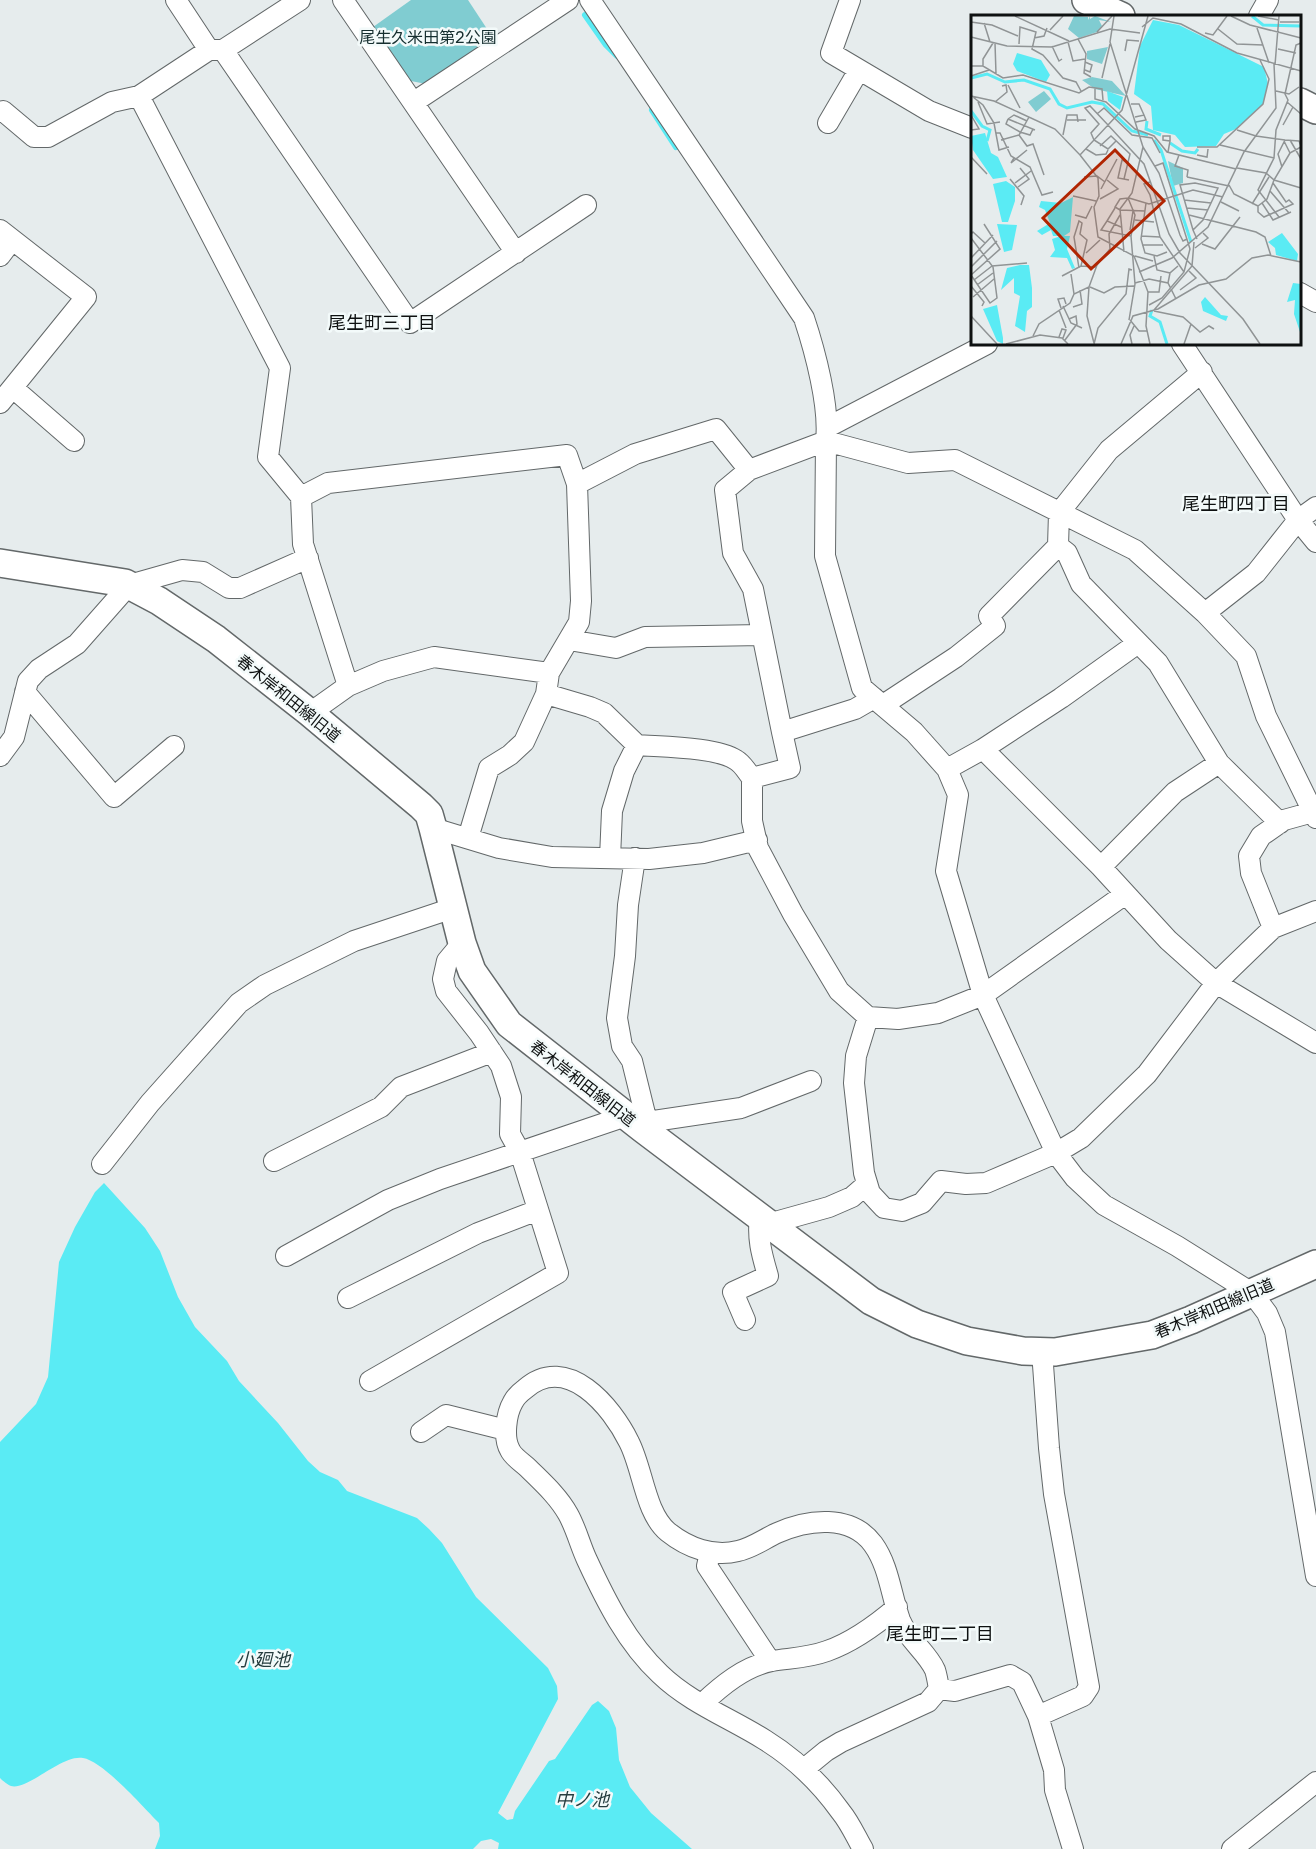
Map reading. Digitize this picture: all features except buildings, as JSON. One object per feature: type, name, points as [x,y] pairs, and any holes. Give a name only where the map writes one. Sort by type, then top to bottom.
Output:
[{"type":"street","points":[[176,0],[216,50],[410,323],[586,205]]},
{"type":"street","points":[[0,112],[3,111],[34,137],[48,137],[112,102],[139,96],[300,0]]},
{"type":"street","points":[[343,0],[516,254]]},
{"type":"street","points":[[414,102],[568,0]]},
{"type":"street","points":[[590,0],[804,318],[816,353],[827,434],[825,556],[862,688],[914,732],[947,769],[958,795],[946,871],[983,995],[1056,1153],[1075,1178],[1104,1205],[1177,1246],[1252,1293],[1267,1313],[1275,1332],[1316,1576]]},
{"type":"street","points":[[850,0],[831,53],[929,111],[971,128]]},
{"type":"street","points":[[1086,0],[1118,15]]},
{"type":"street","points":[[1260,15],[1268,0]]},
{"type":"street","points":[[828,123],[859,70]]},
{"type":"street","points":[[139,96],[280,368],[268,457],[302,497],[303,544],[348,686]]},
{"type":"street","points":[[1301,103],[1316,110]]},
{"type":"street","points":[[0,256],[6,235],[86,297],[6,396],[74,441]]},
{"type":"street","points":[[1301,294],[1316,302]]},
{"type":"street","points":[[752,778],[790,768],[753,589],[734,553],[725,490],[749,470],[827,434],[985,345]]},
{"type":"street","points":[[1183,345],[1298,520],[1316,542]]},
{"type":"street","points":[[782,732],[878,701],[956,657],[995,626],[989,616],[1058,546],[1059,513],[1109,450],[1202,372]]},
{"type":"street","points":[[577,484],[635,454],[717,429],[749,470]]},
{"type":"street","points":[[827,434],[908,463],[955,460],[1135,550],[1205,613],[1246,656],[1266,716],[1314,815],[1280,823],[1261,836],[1249,856],[1251,873],[1273,928]]},
{"type":"street","points":[[302,497],[328,483],[567,455],[577,484],[581,601],[579,622],[549,673],[546,694],[524,742],[510,755],[489,768],[468,838]]},
{"type":"street","points":[[1205,613],[1256,573],[1298,520],[1316,507]]},
{"type":"street","points":[[1058,546],[1067,553],[1081,584],[1158,663],[1219,763],[1280,823]]},
{"type":"street","points":[[0,756],[14,737],[28,681],[39,669],[77,644],[129,585],[182,570],[203,572],[229,588],[240,588],[308,558]]},
{"type":"street","name":"春木岸和田線旧道","points":[[0,563],[129,585],[159,601],[216,639],[310,713],[421,806],[429,814],[462,943],[472,971],[509,1024],[871,1301],[893,1314],[967,1341],[1023,1351],[1066,1350],[1152,1335],[1316,1264]]},
{"type":"street","points":[[569,640],[616,648],[645,638],[762,635]]},
{"type":"street","points":[[947,769],[1061,699],[1138,643]]},
{"type":"street","points":[[310,713],[348,686],[383,671],[434,657],[549,673]]},
{"type":"street","points":[[25,692],[114,797],[174,746]]},
{"type":"street","points":[[546,694],[604,713],[637,745],[698,750],[729,756],[739,762],[752,778],[752,821],[758,848],[793,914],[840,991],[868,1017],[898,1019],[938,1012],[983,995],[1124,894]]},
{"type":"street","points":[[610,858],[612,811],[624,771],[637,745]]},
{"type":"street","points":[[983,749],[1101,867],[1168,940],[1216,983],[1316,1044]]},
{"type":"street","points":[[1101,867],[1175,792],[1219,763]]},
{"type":"street","points":[[433,828],[499,848],[552,857],[635,858],[703,854],[757,840]]},
{"type":"street","points":[[635,858],[617,1018],[622,1046],[632,1061],[639,1123]]},
{"type":"street","points":[[102,1164],[150,1103],[238,1003],[265,985],[354,941],[453,908]]},
{"type":"street","points":[[868,1017],[856,1056],[854,1083],[864,1173],[870,1193],[884,1208],[902,1211],[922,1203],[941,1181],[966,1184],[986,1183],[1056,1153],[1081,1138],[1147,1074],[1216,983],[1273,928],[1316,911]]},
{"type":"street","points":[[370,1381],[558,1272],[520,1152],[510,1134],[511,1097],[501,1066],[446,991],[443,979],[447,962],[462,943]]},
{"type":"street","points":[[274,1161],[381,1107],[401,1087],[492,1052]]},
{"type":"street","points":[[286,1256],[388,1200],[440,1179],[520,1152],[639,1123],[741,1108],[811,1081]]},
{"type":"street","points":[[745,1320],[733,1292],[768,1276],[758,1233],[764,1220],[829,1207],[852,1197],[867,1184]]},
{"type":"street","points":[[348,1298],[478,1233],[538,1210]]},
{"type":"street","points":[[1038,1716],[1083,1696],[1089,1687],[1054,1494],[1048,1448],[1042,1351]]},
{"type":"street","points":[[863,1849],[842,1812],[804,1769],[768,1742],[683,1694],[659,1673],[634,1645],[608,1605],[568,1514],[548,1487],[510,1450],[506,1430],[512,1403],[527,1387],[548,1377],[565,1377],[584,1385],[604,1406],[629,1441],[655,1517],[667,1531],[690,1546],[710,1553],[737,1551],[762,1542],[778,1532],[810,1523],[839,1522],[858,1529],[874,1545],[885,1567],[904,1629],[935,1670],[939,1689]]},
{"type":"street","points":[[421,1432],[446,1415],[506,1430]]},
{"type":"street","points":[[710,1553],[707,1566],[770,1661]]},
{"type":"street","points":[[702,1704],[722,1686],[743,1673],[770,1661],[805,1658],[829,1651],[878,1623],[897,1607]]},
{"type":"street","points":[[939,1689],[955,1691],[1010,1675],[1022,1682],[1038,1716],[1054,1770],[1055,1790],[1073,1849]]},
{"type":"street","points":[[804,1769],[841,1742],[928,1702],[939,1689]]},
{"type":"street","points":[[1232,1849],[1316,1782]]},
{"type":"green space","name":"尾生久米田第2公園","points":[[411,0],[468,0],[493,38],[426,84],[411,81],[373,27]]},
{"type":"water","name":"小廻池","points":[[104,1183],[145,1228],[160,1251],[178,1297],[195,1327],[227,1361],[239,1381],[278,1423],[308,1461],[320,1472],[338,1480],[347,1491],[417,1518],[442,1543],[476,1597],[548,1668],[557,1686],[558,1699],[498,1813],[507,1820],[513,1819],[515,1811],[549,1761],[555,1759],[592,1705],[598,1701],[609,1711],[616,1728],[619,1760],[630,1787],[651,1813],[692,1849],[498,1849],[499,1843],[491,1839],[481,1841],[473,1849],[155,1849],[160,1836],[159,1823],[122,1786],[91,1761],[75,1758],[65,1761],[18,1786],[10,1785],[0,1778],[0,1442],[36,1404],[48,1377],[59,1262],[75,1227],[95,1192]]},
{"type":"waterway","points":[[585,15],[606,45],[617,56]]},
{"type":"waterway","points":[[652,110],[676,147]]},
{"type":"district","name":"尾生町三丁目","points":[[382,323]]},
{"type":"district","name":"尾生町四丁目","points":[[1236,504]]},
{"type":"district","name":"尾生町二丁目","points":[[940,1634]]},
{"type":"water label","name":"中ノ池","points":[[582,1800]]}]
